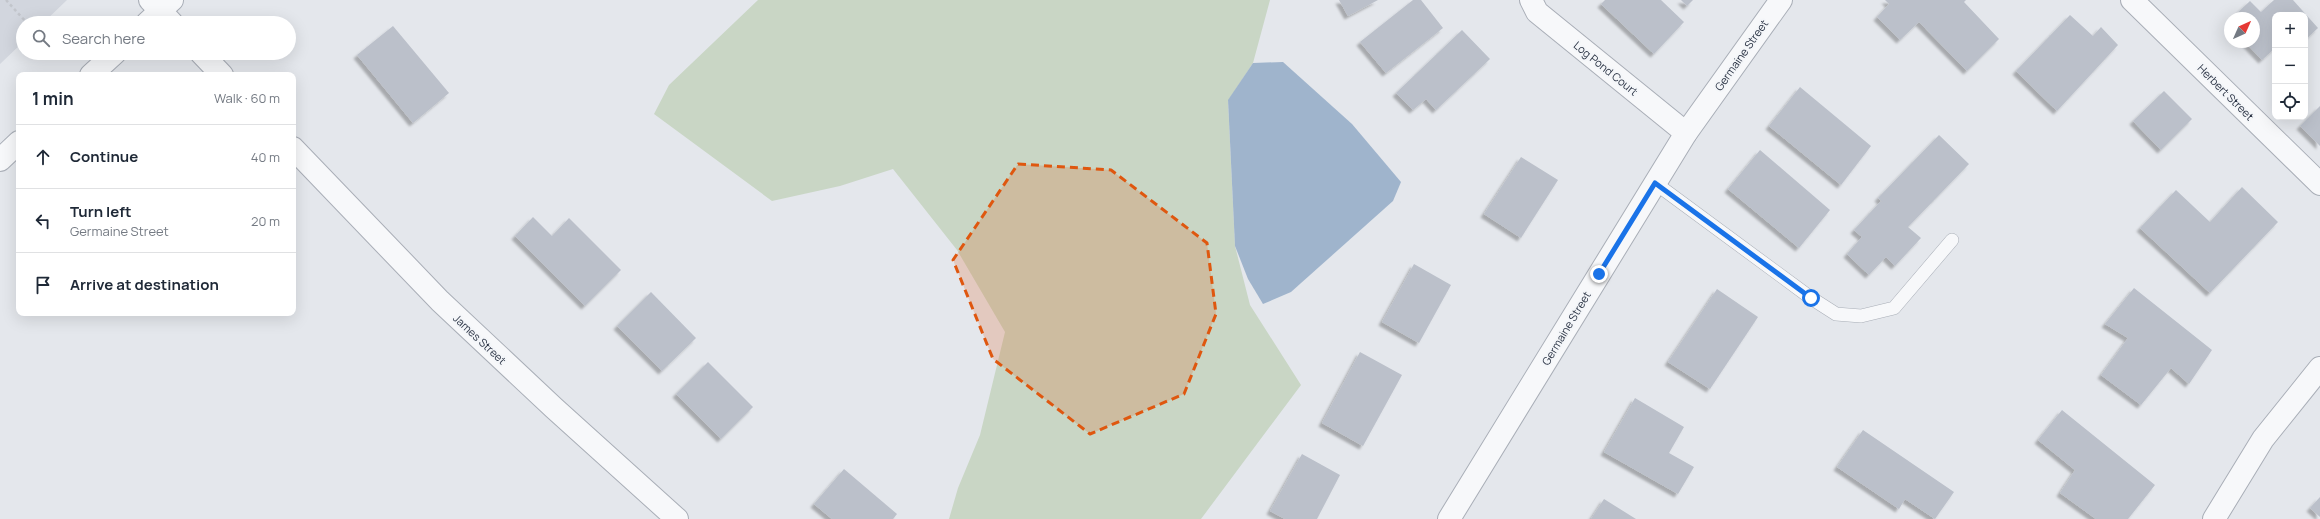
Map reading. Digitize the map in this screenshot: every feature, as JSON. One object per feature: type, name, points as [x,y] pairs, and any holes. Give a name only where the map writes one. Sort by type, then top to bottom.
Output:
[{"type":"street","name":"Log Pond Court","points":[[1531,0],[1537,12],[1686,133]]},
{"type":"street","name":"Germaine Street","points":[[1449,519],[1686,133],[1781,0]]},
{"type":"street","name":"Herbert Street","points":[[2132,0],[2320,184]]},
{"type":"street","points":[[94,72],[107,60]]},
{"type":"street","points":[[208,60],[219,72]]},
{"type":"street","points":[[0,160],[16,145]]},
{"type":"street","name":"James Street","points":[[296,151],[440,301],[554,408],[677,519]]},
{"type":"street","points":[[2214,519],[2263,440],[2320,368]]},
{"type":"lane","points":[[1655,183],[1811,298],[1836,314],[1861,316],[1894,308],[1952,240]]},
{"type":"path","points":[[6,0],[21,16]]},
{"type":"highlighted area","points":[[1018,164],[1111,170],[1207,243],[1216,314],[1184,394],[1090,434],[993,359],[953,260]]},
{"type":"shaded area","points":[[0,0],[67,0],[50,16],[16,16],[16,49],[0,64]]},
{"type":"green space","points":[[758,0],[1270,0],[1253,63],[1228,101],[1235,246],[1250,305],[1301,385],[1201,519],[949,519],[958,488],[980,435],[1005,332],[957,250],[893,169],[840,186],[772,201],[654,114],[669,85]]},
{"type":"water","points":[[1283,62],[1352,124],[1401,182],[1393,201],[1291,292],[1263,304],[1248,279],[1235,246],[1228,100],[1253,63]]},
{"type":"building","points":[[1339,0],[1378,0],[1348,16]]},
{"type":"building","points":[[1413,0],[1421,0],[1443,28],[1386,73],[1360,42]]},
{"type":"building","points":[[1605,0],[1661,0],[1684,22],[1654,54],[1601,4]]},
{"type":"building","points":[[1681,0],[1693,0],[1687,6]]},
{"type":"building","points":[[1885,0],[1966,0],[1964,2],[1999,39],[1967,71],[1919,22],[1900,40],[1877,17],[1889,4]]},
{"type":"building","points":[[2274,0],[2293,0],[2304,12],[2272,12],[2272,51],[2262,60],[2251,48],[2260,48],[2260,12],[2238,12],[2250,1],[2261,12]]},
{"type":"building","points":[[2070,15],[2093,36],[2101,27],[2118,45],[2057,111],[2016,71]]},
{"type":"building","points":[[2308,17],[2318,28],[2308,37]]},
{"type":"building","points":[[393,26],[449,93],[413,123],[357,55]]},
{"type":"building","points":[[1462,30],[1490,59],[1436,110],[1426,99],[1413,110],[1396,93]]},
{"type":"building","points":[[1800,87],[1871,146],[1841,185],[1769,126]]},
{"type":"building","points":[[2164,91],[2192,119],[2161,150],[2133,121]]},
{"type":"building","points":[[2320,106],[2320,146],[2300,126],[2308,120],[2308,118]]},
{"type":"building","points":[[1939,135],[1969,164],[1908,227],[1921,238],[1895,266],[1886,257],[1869,275],[1847,254],[1862,237],[1854,230],[1881,201],[1887,206],[1878,198]]},
{"type":"building","points":[[1760,150],[1830,210],[1799,248],[1728,189]]},
{"type":"building","points":[[1521,157],[1558,180],[1521,238],[1484,214]]},
{"type":"building","points":[[2242,187],[2278,222],[2210,293],[2140,228],[2176,190],[2210,222]]},
{"type":"building","points":[[533,217],[552,236],[569,218],[621,270],[585,306],[515,236]]},
{"type":"building","points":[[1414,264],[1451,285],[1419,343],[1382,322]]},
{"type":"building","points":[[2134,288],[2212,350],[2189,384],[2171,368],[2141,405],[2101,375],[2128,338],[2105,324]]},
{"type":"building","points":[[1717,289],[1758,317],[1710,389],[1668,362]]},
{"type":"building","points":[[651,292],[696,338],[662,371],[617,326]]},
{"type":"building","points":[[1360,352],[1402,375],[1363,446],[1322,423]]},
{"type":"building","points":[[708,362],[753,407],[721,439],[676,394]]},
{"type":"building","points":[[1635,398],[1684,427],[1669,453],[1694,467],[1678,494],[1604,452]]},
{"type":"building","points":[[2062,410],[2155,485],[2128,519],[2096,519],[2060,493],[2075,470],[2038,440]]},
{"type":"building","points":[[1863,430],[1954,492],[1935,519],[1905,499],[1899,509],[1837,467]]},
{"type":"building","points":[[1302,454],[1340,475],[1317,519],[1285,519],[1270,511]]},
{"type":"building","points":[[844,469],[897,514],[893,519],[832,519],[814,504]]},
{"type":"building","points":[[2320,497],[2320,517],[2310,508]]},
{"type":"building","points":[[1604,499],[1636,519],[1591,519]]},
{"type":"route","points":[[1599,274],[1655,183],[1811,298]]}]
